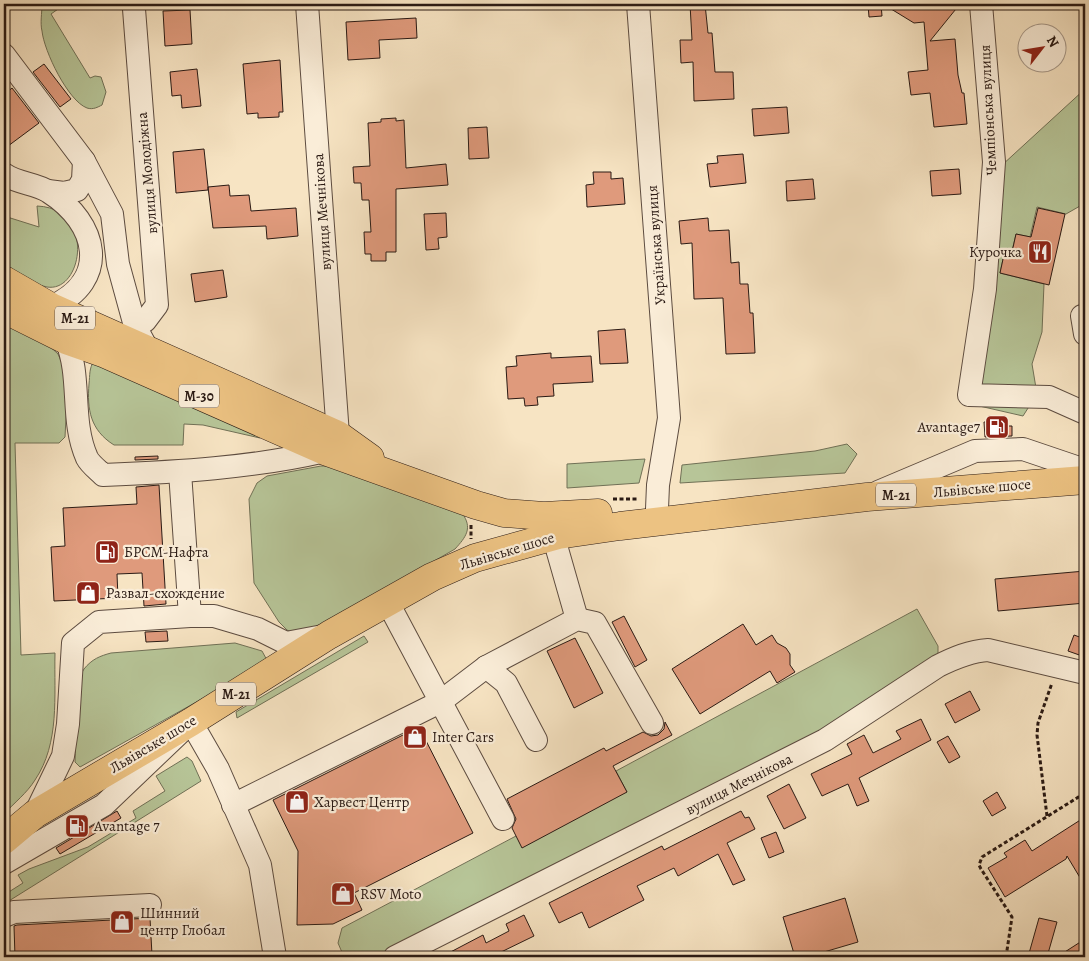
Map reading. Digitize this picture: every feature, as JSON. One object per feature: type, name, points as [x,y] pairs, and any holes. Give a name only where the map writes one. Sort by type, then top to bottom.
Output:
[{"type":"highway","name":"М-21","points":[[4,280],[51,307],[333,436],[397,478],[476,505],[504,513],[544,516],[657,497],[707,515]]},
{"type":"highway","name":"М-30","points":[[4,309],[66,340],[333,436]]},
{"type":"highway","name":"Львівське шосе","points":[[4,840],[35,814],[191,722],[329,635],[432,577],[475,558],[558,535],[707,515],[867,497],[1085,480]]},
{"type":"street","name":"вулиця Мечнікова","points":[[307,4],[333,436]]},
{"type":"street","name":"Українська вулиця","points":[[638,4],[669,418],[657,497]]},
{"type":"street","name":"Чемпіонська вулиця","points":[[981,4],[994,162],[985,289],[969,395],[1049,396],[1085,413]]},
{"type":"street","name":"вулиця Молодіжна","points":[[134,9],[158,305],[145,321],[135,326]]},
{"type":"street","points":[[4,55],[84,161],[112,214],[118,264],[135,326],[149,352]]},
{"type":"street","points":[[4,174],[22,184],[64,193],[77,190],[83,180],[84,161]]},
{"type":"street","points":[[48,191],[74,212],[84,225],[90,254],[85,282],[72,296],[51,307]]},
{"type":"street","points":[[66,340],[73,356],[77,423],[87,459],[103,474],[180,472],[295,458],[333,436]]},
{"type":"street","points":[[867,497],[975,451],[1023,449],[1085,470]]},
{"type":"street","points":[[180,472],[190,616]]},
{"type":"street","points":[[558,535],[557,549],[577,619]]},
{"type":"street","points":[[387,601],[503,819]]},
{"type":"street","points":[[35,814],[63,756],[68,724],[73,643],[100,622],[214,616],[258,629],[286,643],[329,635]]},
{"type":"street","points":[[233,805],[440,702],[486,668],[577,619],[595,623],[652,723]]},
{"type":"street","name":"вулиця Мечнікова","points":[[395,957],[825,740],[938,666],[954,658],[976,651],[988,650],[1085,673]]},
{"type":"street","points":[[486,668],[506,683],[536,740]]},
{"type":"street","points":[[4,864],[104,805],[191,722],[218,769],[260,865],[275,957]]},
{"type":"street","points":[[4,916],[14,912],[150,905]]},
{"type":"path","points":[[475,558],[471,546],[471,519],[476,505]]},
{"type":"path","points":[[1047,816],[1037,735],[1038,723],[1058,666]]},
{"type":"path","points":[[1006,957],[1012,917],[981,869],[980,860],[1085,793]]},
{"type":"green space","points":[[42,4],[62,4],[61,7],[51,14],[90,78],[95,76],[101,77],[106,92],[102,105],[95,108],[87,108],[72,96],[65,86],[52,62],[44,40],[41,25]]},
{"type":"green space","points":[[1085,89],[1085,212],[1080,206],[1066,214],[1037,207],[1030,237],[1016,234],[1012,251],[1005,250],[1000,273],[1044,284],[1042,332],[1032,364],[1037,394],[1023,416],[975,405],[1001,166]]},
{"type":"green space","points":[[37,206],[56,210],[69,220],[76,234],[78,250],[75,265],[69,277],[59,285],[47,287],[35,283],[4,263],[4,216],[39,227]]},
{"type":"green space","points":[[4,318],[42,339],[58,354],[68,377],[65,437],[59,443],[15,443],[21,655],[55,653],[55,702],[49,751],[43,766],[28,789],[4,814]]},
{"type":"green space","points":[[94,361],[265,434],[260,438],[203,425],[184,424],[183,445],[114,445],[95,426],[90,410],[90,375],[91,366]]},
{"type":"green space","points":[[847,444],[857,454],[845,473],[680,483],[682,465],[815,451]]},
{"type":"green space","points":[[645,459],[639,483],[567,488],[567,464]]},
{"type":"green space","points":[[321,466],[344,466],[462,513],[468,528],[465,536],[455,549],[308,634],[295,634],[287,630],[279,622],[254,583],[249,499],[257,483],[267,476]]},
{"type":"green space","points":[[917,609],[938,646],[938,666],[839,732],[395,957],[344,957],[338,943],[342,928],[516,836],[627,792],[616,771]]},
{"type":"green space","points":[[364,636],[368,642],[237,718],[236,712]]},
{"type":"green space","points":[[235,643],[262,651],[268,662],[80,767],[75,762],[76,713],[79,686],[84,669],[93,660],[111,653]]},
{"type":"green space","points":[[187,757],[192,761],[201,781],[4,904],[4,895],[23,883],[18,875],[88,847],[136,818],[133,811],[165,791],[156,776]]},
{"type":"building","points":[[690,4],[705,4],[708,33],[712,33],[715,72],[733,72],[734,99],[694,101],[693,62],[681,63],[680,40],[692,40]]},
{"type":"building","points":[[868,4],[881,4],[882,16],[869,17]]},
{"type":"building","points":[[883,4],[960,4],[930,41],[955,39],[958,75],[962,93],[964,93],[967,124],[934,127],[930,93],[911,95],[908,72],[928,70],[924,22],[914,23]]},
{"type":"building","points":[[190,10],[192,44],[165,46],[163,11]]},
{"type":"building","points":[[416,18],[417,38],[379,40],[380,58],[348,60],[346,22]]},
{"type":"building","points":[[280,60],[283,112],[279,112],[279,117],[258,118],[258,113],[247,114],[243,64]]},
{"type":"building","points":[[44,64],[71,99],[60,107],[33,72]]},
{"type":"building","points":[[197,69],[201,106],[182,108],[181,95],[172,96],[170,72]]},
{"type":"building","points":[[12,88],[39,123],[4,149],[4,95]]},
{"type":"building","points":[[787,107],[789,133],[754,136],[752,109]]},
{"type":"building","points":[[396,118],[396,121],[404,120],[406,168],[446,164],[448,185],[396,189],[396,252],[386,252],[386,261],[371,261],[371,254],[365,254],[364,232],[371,232],[369,200],[362,200],[361,183],[354,183],[353,167],[370,166],[368,123],[381,122],[381,119]]},
{"type":"building","points":[[487,127],[489,158],[469,159],[468,128]]},
{"type":"building","points":[[204,149],[208,190],[176,193],[173,152]]},
{"type":"building","points":[[743,154],[746,183],[710,187],[707,164],[718,163],[717,156]]},
{"type":"building","points":[[959,169],[961,194],[932,196],[930,171]]},
{"type":"building","points":[[593,172],[611,172],[611,179],[623,178],[625,204],[587,207],[586,185],[594,184]]},
{"type":"building","points":[[813,179],[815,199],[787,201],[786,181]]},
{"type":"building","points":[[229,185],[230,196],[249,195],[251,211],[296,208],[298,236],[267,239],[266,226],[213,228],[208,187]]},
{"type":"building","points":[[1038,208],[1065,214],[1049,285],[1000,273],[1005,250],[1012,252],[1016,234],[1031,237]]},
{"type":"building","points":[[446,213],[447,237],[438,238],[439,249],[426,250],[424,214]]},
{"type":"building","points":[[708,218],[709,231],[729,230],[731,263],[739,262],[740,284],[748,284],[750,313],[753,313],[755,353],[726,354],[723,298],[694,299],[692,243],[681,244],[679,221]]},
{"type":"building","points":[[223,270],[227,297],[195,302],[191,274]]},
{"type":"building","points":[[625,329],[628,363],[600,364],[598,331]]},
{"type":"building","points":[[551,353],[551,358],[591,356],[593,382],[553,384],[554,396],[537,397],[538,405],[525,406],[524,398],[508,399],[506,367],[517,366],[516,356]]},
{"type":"building","points":[[1008,421],[1008,426],[1012,426],[1012,436],[985,437],[984,422]]},
{"type":"building","points":[[158,456],[158,459],[135,460],[135,457]]},
{"type":"building","points":[[159,485],[166,604],[144,606],[142,573],[117,574],[118,598],[54,601],[51,547],[65,546],[63,508],[137,504],[136,487]]},
{"type":"building","points":[[1085,571],[1085,603],[998,611],[995,579]]},
{"type":"building","points":[[624,616],[647,660],[635,667],[612,622]]},
{"type":"building","points":[[743,624],[756,645],[772,635],[777,643],[786,648],[790,654],[790,665],[795,672],[777,683],[770,671],[700,714],[672,669]]},
{"type":"building","points":[[167,631],[168,641],[146,642],[145,632]]},
{"type":"building","points":[[1074,635],[1085,639],[1085,657],[1068,651]]},
{"type":"building","points":[[575,638],[603,693],[574,708],[547,651]]},
{"type":"building","points":[[970,691],[980,710],[955,723],[945,704]]},
{"type":"building","points":[[921,719],[931,740],[859,778],[869,801],[857,806],[848,784],[822,796],[811,774],[852,754],[847,744],[864,735],[873,753],[901,739],[896,731]]},
{"type":"building","points":[[665,722],[672,735],[613,766],[627,792],[522,848],[512,828],[516,819],[507,799],[604,748],[606,751],[643,732],[651,736],[658,735],[664,729]]},
{"type":"building","points":[[419,727],[473,833],[354,893],[362,910],[333,924],[297,925],[298,851],[273,800]]},
{"type":"building","points":[[948,736],[960,757],[949,763],[937,742]]},
{"type":"building","points":[[789,784],[806,818],[784,829],[767,796]]},
{"type":"building","points":[[997,792],[1006,808],[992,816],[983,801]]},
{"type":"building","points":[[117,811],[121,818],[60,854],[56,848]]},
{"type":"building","points":[[741,811],[745,818],[749,817],[755,829],[727,843],[745,880],[733,885],[718,854],[678,876],[674,868],[637,886],[644,900],[589,928],[582,912],[559,923],[549,903],[662,846],[664,850]]},
{"type":"building","points":[[1085,817],[1085,886],[1067,856],[1066,859],[1005,897],[988,868],[1007,857],[1004,853],[1025,840],[1032,851]]},
{"type":"building","points":[[776,832],[784,852],[769,858],[761,838]]},
{"type":"building","points":[[845,898],[858,942],[807,957],[795,957],[783,917]]},
{"type":"building","points":[[524,915],[534,936],[497,954],[499,957],[441,957],[483,935],[486,943],[509,931],[506,924]]},
{"type":"building","points":[[150,918],[152,955],[15,957],[14,926],[17,925]]},
{"type":"building","points":[[1039,918],[1057,922],[1047,957],[1028,957]]},
{"type":"building","points":[[1085,939],[1085,957],[1057,957]]},
{"type":"place","name":"Курочка","points":[[1040,252]]},
{"type":"place","name":"Avantage7","points":[[997,427]]},
{"type":"place","name":"БРСМ-Нафта","points":[[107,552]]},
{"type":"place","name":"Развал-схождение","points":[[88,593]]},
{"type":"place","name":"Inter Cars","points":[[415,737]]},
{"type":"place","name":"Харвест Центр","points":[[297,802]]},
{"type":"place","name":"Avantage 7","points":[[77,826]]},
{"type":"place","name":"RSV Moto","points":[[343,894]]},
{"type":"place","name":"Шинний центр Глобал","points":[[122,922]]}]
